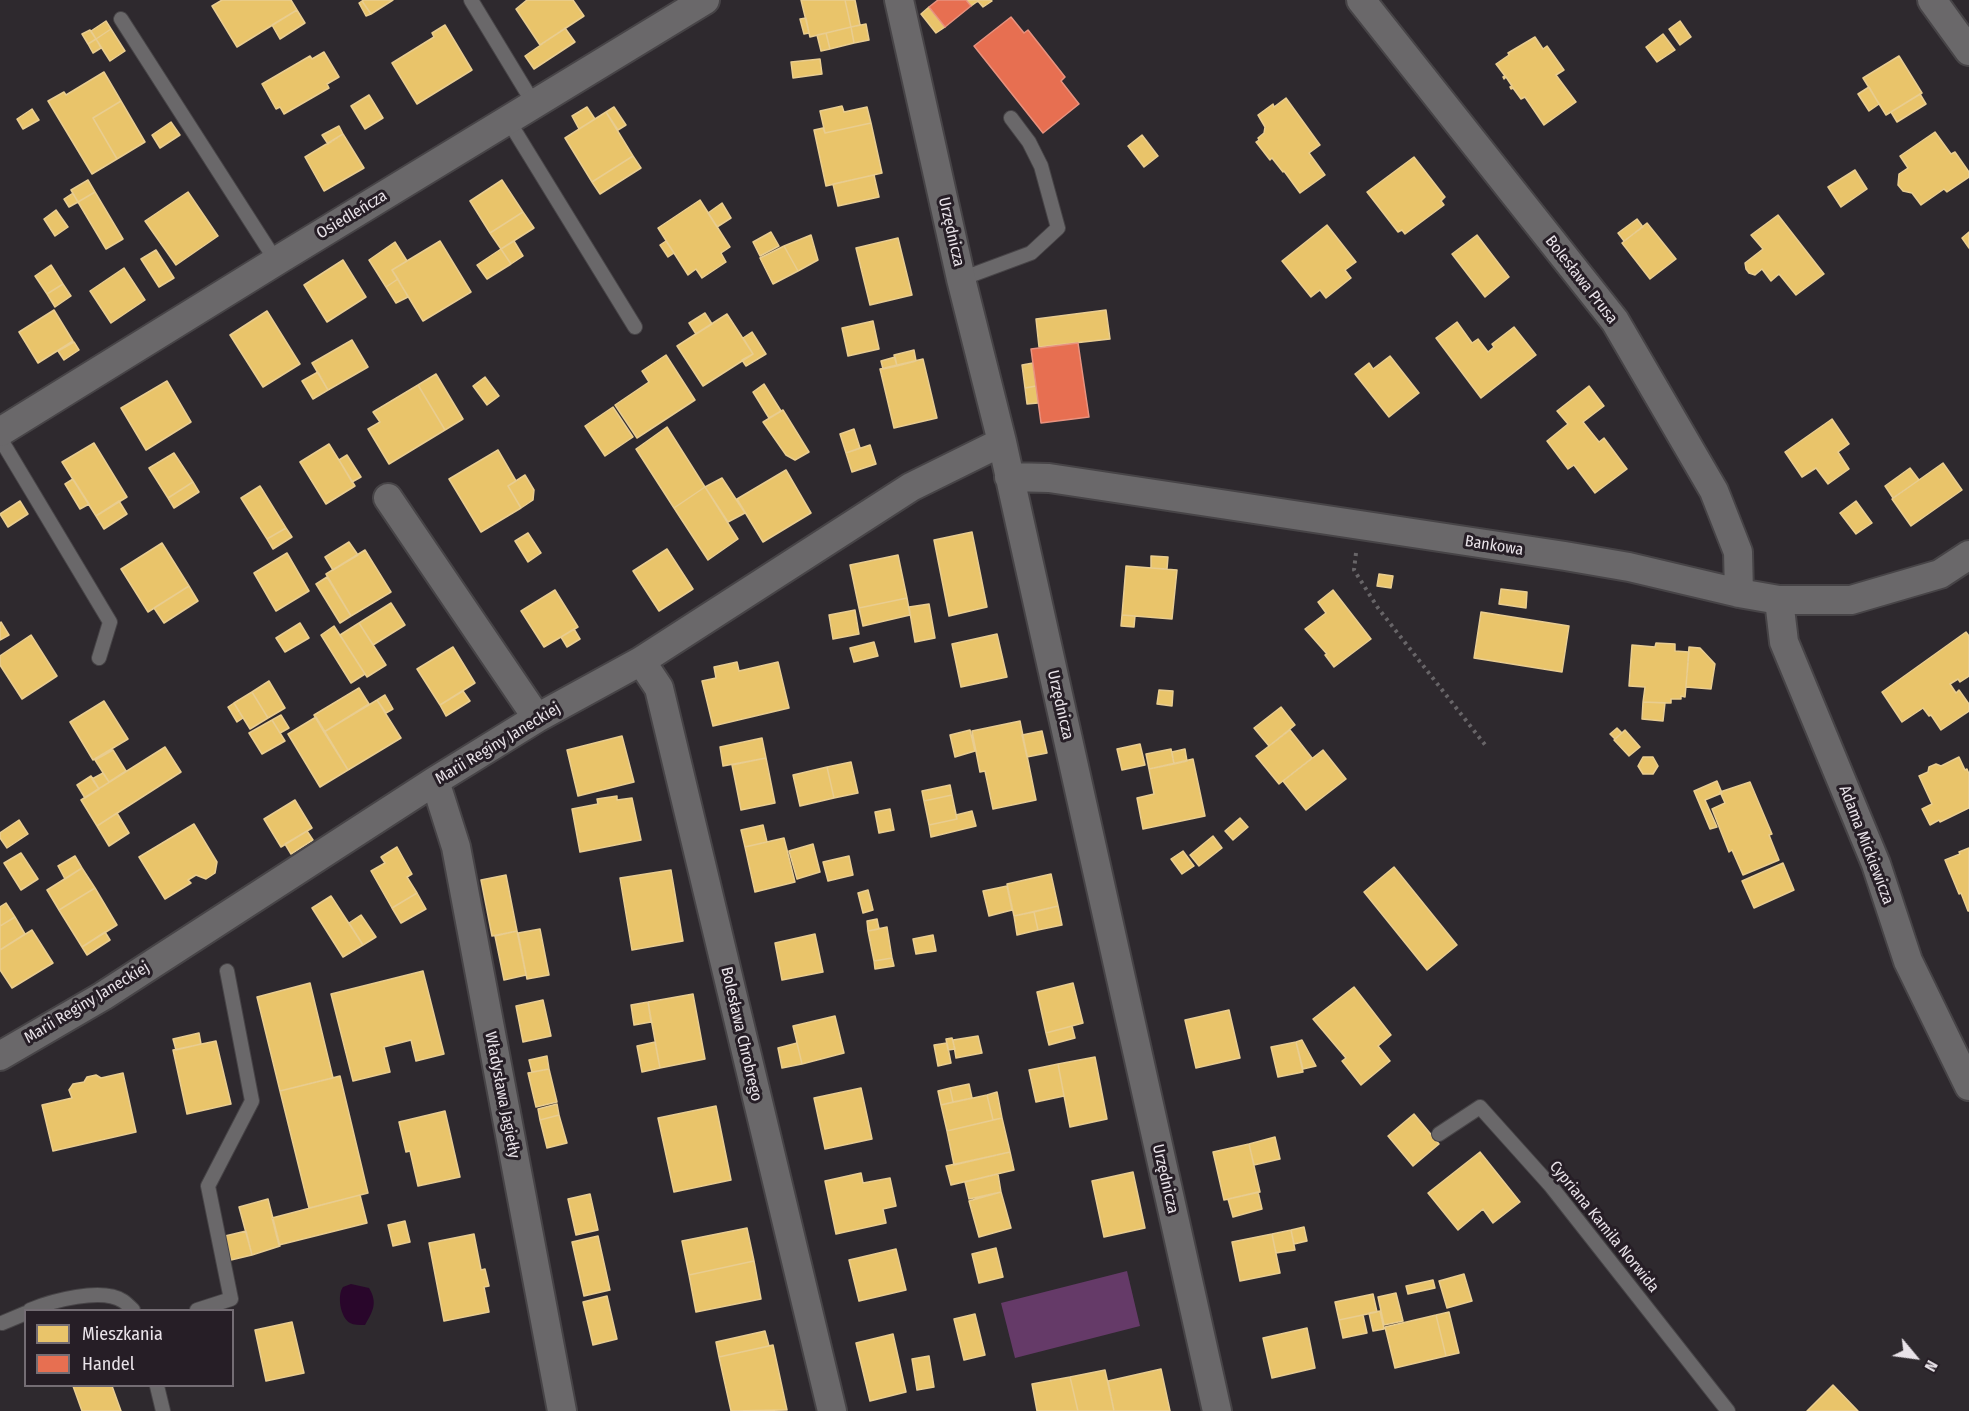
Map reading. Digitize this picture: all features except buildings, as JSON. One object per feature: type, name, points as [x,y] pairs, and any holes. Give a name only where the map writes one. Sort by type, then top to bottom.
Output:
[{"type":"street","name":"Osiedleńcza","points":[[0,432],[705,0]]},
{"type":"street","name":"Urzędnicza","points":[[899,0],[961,279],[1002,442],[1217,1411]]},
{"type":"street","name":"Bolesława Prusa","points":[[1361,0],[1615,321],[1714,491],[1738,552],[1739,593]]},
{"type":"street","points":[[1932,0],[1969,51]]},
{"type":"street","name":"Marii Reginy Janeckiej","points":[[0,1056],[103,996],[435,781],[537,718],[642,661],[911,487],[1002,442]]},
{"type":"street","name":"Bankowa","points":[[1009,477],[1049,478],[1629,567],[1779,600],[1851,600],[1940,574],[1969,555]]},
{"type":"street","points":[[388,498],[537,718]]},
{"type":"street","name":"Adama Mickiewicza","points":[[1779,600],[1784,642],[1876,864],[1908,961],[1969,1086]]},
{"type":"street","name":"Bolesława Chrobrego","points":[[642,661],[658,688],[832,1411]]},
{"type":"street","name":"Władysława Jagiełły","points":[[435,781],[456,847],[562,1411]]},
{"type":"lane","points":[[471,0],[534,104]]},
{"type":"lane","points":[[122,19],[276,261]]},
{"type":"lane","points":[[961,279],[1030,253],[1058,228],[1041,166],[1029,142],[1011,118]]},
{"type":"lane","points":[[508,120],[634,327]]},
{"type":"lane","points":[[0,438],[110,622],[99,658]]},
{"type":"lane","points":[[203,1309],[231,1299],[208,1186],[252,1101],[227,971]]},
{"type":"lane","name":"Cypriana Kamila Norwida","points":[[1439,1134],[1480,1107],[1550,1185],[1728,1411]]},
{"type":"lane","points":[[34,1309],[87,1294],[121,1299],[131,1309]]},
{"type":"lane","points":[[2,1323],[24,1314]]},
{"type":"lane","points":[[157,1387],[163,1411]]},
{"type":"path","points":[[1359,525],[1353,570],[1378,608],[1486,746]]},
{"type":"shaded area","points":[[1127,1271],[1140,1326],[1015,1358],[1001,1303]]},
{"type":"shaded area","points":[[351,1284],[369,1288],[372,1293],[374,1303],[365,1325],[350,1323],[342,1311],[341,1291],[343,1287]]}]
